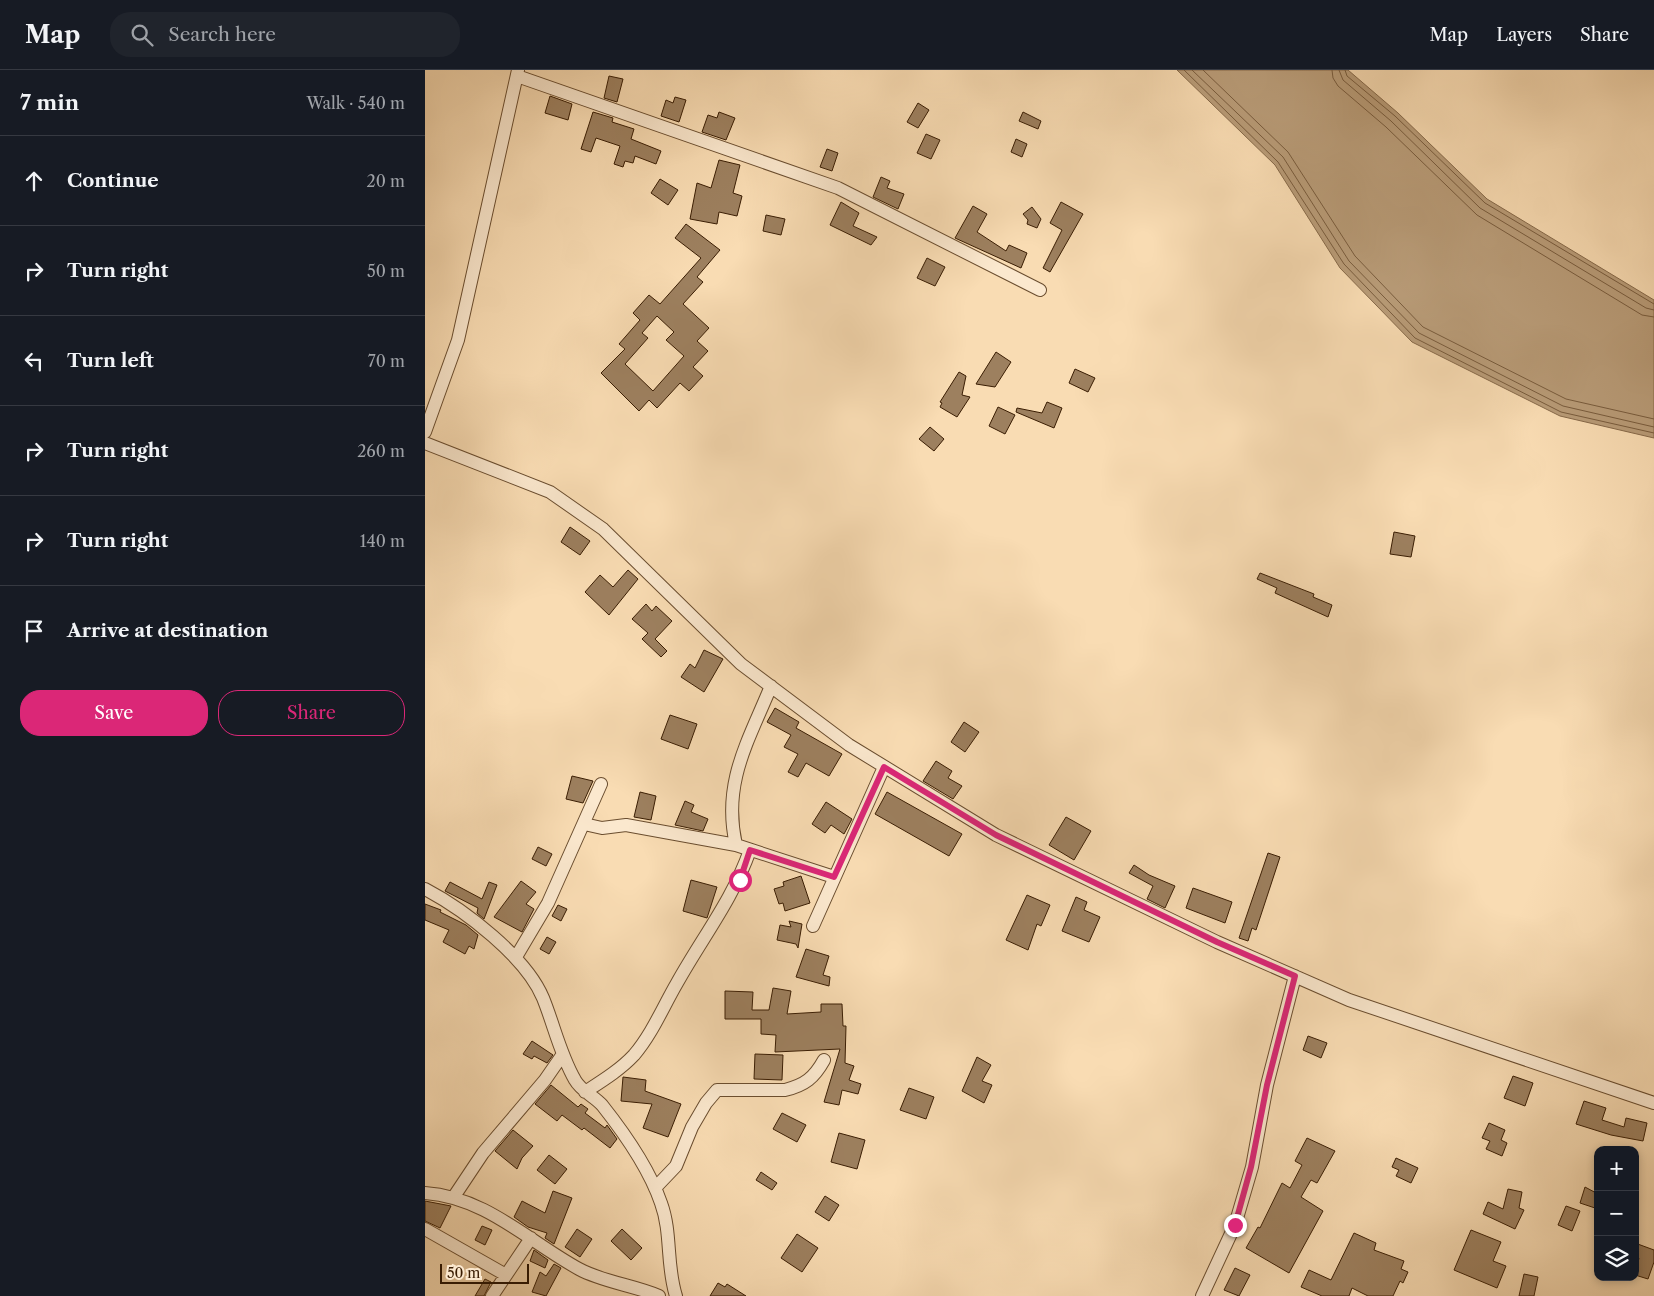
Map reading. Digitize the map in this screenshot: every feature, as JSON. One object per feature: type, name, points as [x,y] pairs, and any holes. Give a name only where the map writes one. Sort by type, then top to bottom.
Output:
[{"type":"street","points":[[425,432],[457,340],[517,73],[838,188],[1040,290]]},
{"type":"street","points":[[425,443],[549,492],[603,529],[741,664],[849,745],[996,835],[1217,942],[1349,1000],[1654,1103]]},
{"type":"street","points":[[735,845],[730,807],[732,788],[737,769],[771,686]]},
{"type":"street","points":[[813,926],[884,767]]},
{"type":"street","points":[[515,957],[548,904],[601,784]]},
{"type":"street","points":[[584,824],[602,828],[626,826],[735,845],[834,877]]},
{"type":"street","points":[[585,1092],[615,1072],[634,1055],[650,1032],[740,880],[750,850]]},
{"type":"street","points":[[425,889],[443,898],[515,957],[534,978],[575,1081],[585,1092],[601,1103],[655,1188],[666,1216],[668,1267],[676,1296]]},
{"type":"street","points":[[1202,1296],[1235,1225],[1251,1167],[1267,1085],[1295,976]]},
{"type":"street","points":[[453,1198],[483,1153],[545,1080],[563,1054]]},
{"type":"street","points":[[655,1188],[676,1166],[692,1126],[706,1103],[717,1090],[785,1090],[794,1088],[807,1083],[817,1073],[824,1060]]},
{"type":"street","points":[[425,1194],[453,1198],[484,1210],[580,1270],[659,1296]]},
{"type":"street","points":[[425,1229],[506,1275]]},
{"type":"street","points":[[492,1296],[531,1238]]},
{"type":"water","points":[[1177,70],[1348,70],[1398,113],[1487,199],[1654,300],[1654,438],[1560,416],[1412,342],[1340,268],[1275,165]]},
{"type":"building","points":[[609,76],[623,79],[617,102],[604,98]]},
{"type":"building","points":[[550,96],[572,104],[568,120],[545,113]]},
{"type":"building","points":[[675,97],[686,100],[679,122],[661,116],[666,100],[673,103]]},
{"type":"building","points":[[918,103],[929,110],[918,128],[907,122]]},
{"type":"building","points":[[593,112],[613,118],[612,122],[634,129],[631,139],[661,151],[656,164],[635,156],[633,163],[625,161],[623,167],[614,164],[620,146],[596,138],[591,152],[581,149]]},
{"type":"building","points":[[719,112],[735,118],[726,140],[702,132],[708,115],[717,118]]},
{"type":"building","points":[[1023,112],[1041,121],[1038,129],[1019,121]]},
{"type":"building","points":[[926,134],[940,140],[931,159],[917,153]]},
{"type":"building","points":[[1016,139],[1027,144],[1022,157],[1011,152]]},
{"type":"building","points":[[827,149],[838,153],[832,171],[820,167]]},
{"type":"building","points":[[719,160],[740,165],[733,193],[742,196],[737,216],[719,212],[717,224],[690,219],[697,183],[711,188]]},
{"type":"building","points":[[881,177],[890,181],[887,188],[904,194],[898,209],[873,197]]},
{"type":"building","points":[[660,179],[678,190],[668,205],[651,193]]},
{"type":"building","points":[[841,202],[859,213],[853,226],[877,237],[871,245],[830,225]]},
{"type":"building","points":[[1061,202],[1083,214],[1050,272],[1043,268],[1062,230],[1050,223]]},
{"type":"building","points":[[973,206],[987,214],[977,232],[1006,251],[1009,245],[1027,253],[1021,268],[955,238]]},
{"type":"building","points":[[1032,207],[1041,219],[1037,228],[1027,224],[1028,220],[1023,214]]},
{"type":"building","points":[[766,215],[785,219],[781,235],[763,231]]},
{"type":"building","points":[[686,224],[720,250],[697,277],[703,282],[683,304],[709,328],[697,341],[708,351],[693,367],[703,376],[689,391],[680,383],[657,408],[649,400],[639,411],[601,373],[625,349],[619,344],[640,320],[633,313],[649,295],[660,304],[701,258],[675,238]],"holes":[[[657,316],[674,332],[666,340],[684,356],[653,391],[625,364],[648,338],[642,333]]]},
{"type":"building","points":[[927,258],[945,267],[935,286],[917,278]]},
{"type":"building","points":[[996,352],[1011,362],[995,387],[976,384]]},
{"type":"building","points":[[1075,369],[1095,378],[1088,392],[1069,383]]},
{"type":"building","points":[[959,372],[966,376],[962,395],[970,397],[957,417],[940,407],[942,403],[940,402]]},
{"type":"building","points":[[1047,402],[1062,408],[1054,428],[1016,412],[1017,408],[1042,413]]},
{"type":"building","points":[[998,407],[1015,415],[1005,434],[989,426]]},
{"type":"building","points":[[930,427],[944,439],[934,451],[919,439]]},
{"type":"building","points":[[570,527],[590,541],[580,555],[561,542]]},
{"type":"building","points":[[1394,532],[1415,536],[1411,557],[1390,554]]},
{"type":"building","points":[[628,570],[638,579],[609,615],[585,592],[600,575],[613,587]]},
{"type":"building","points":[[1260,573],[1314,594],[1313,597],[1332,605],[1328,617],[1275,593],[1277,588],[1257,579]]},
{"type":"building","points":[[646,604],[652,611],[656,606],[672,621],[655,639],[667,651],[661,657],[642,639],[648,633],[632,619]]},
{"type":"building","points":[[704,650],[723,659],[704,692],[681,677],[690,664],[695,668]]},
{"type":"building","points":[[775,708],[799,722],[796,728],[842,754],[829,776],[806,763],[798,777],[788,772],[798,754],[784,747],[791,735],[767,722]]},
{"type":"building","points":[[670,715],[697,724],[688,749],[661,739]]},
{"type":"building","points":[[964,722],[979,732],[965,752],[951,742]]},
{"type":"building","points":[[936,761],[952,771],[948,778],[962,786],[953,799],[923,781]]},
{"type":"building","points":[[572,776],[593,781],[583,803],[566,799]]},
{"type":"building","points":[[640,792],[656,796],[651,820],[634,817]]},
{"type":"building","points":[[887,792],[962,834],[949,856],[875,814]]},
{"type":"building","points":[[685,801],[694,805],[691,812],[708,819],[703,831],[675,825]]},
{"type":"building","points":[[826,802],[852,819],[844,834],[831,825],[825,833],[812,824]]},
{"type":"building","points":[[1066,817],[1091,831],[1074,860],[1049,845]]},
{"type":"building","points":[[538,847],[552,854],[546,866],[532,859]]},
{"type":"building","points":[[1268,853],[1280,857],[1256,930],[1252,928],[1248,941],[1239,938]]},
{"type":"building","points":[[1134,865],[1149,875],[1175,886],[1165,908],[1147,899],[1153,886],[1129,873]]},
{"type":"building","points":[[801,876],[810,903],[785,911],[783,903],[779,904],[774,889],[784,886],[783,882]]},
{"type":"building","points":[[691,880],[717,887],[707,918],[683,911]]},
{"type":"building","points":[[521,881],[536,892],[526,904],[534,909],[522,932],[494,917]]},
{"type":"building","points":[[450,882],[482,899],[489,882],[497,885],[484,919],[477,913],[478,908],[445,891]]},
{"type":"building","points":[[1193,888],[1232,902],[1225,923],[1186,908]]},
{"type":"building","points":[[1027,895],[1050,905],[1041,926],[1037,924],[1028,950],[1006,940]]},
{"type":"building","points":[[1076,897],[1087,902],[1084,910],[1100,917],[1089,942],[1062,931]]},
{"type":"building","points":[[425,904],[441,910],[440,912],[466,925],[478,935],[474,949],[469,946],[465,954],[443,942],[449,930],[425,920]]},
{"type":"building","points":[[558,905],[567,909],[561,921],[552,916]]},
{"type":"building","points":[[789,921],[802,924],[798,948],[796,944],[777,940],[780,925],[791,927]]},
{"type":"building","points":[[547,937],[556,942],[549,954],[540,949]]},
{"type":"building","points":[[806,949],[829,956],[823,975],[830,977],[829,986],[796,977]]},
{"type":"building","points":[[773,988],[791,991],[787,1014],[821,1012],[821,1004],[842,1004],[843,1026],[846,1026],[845,1063],[854,1066],[849,1080],[861,1084],[858,1094],[842,1090],[839,1105],[824,1102],[840,1049],[775,1052],[776,1035],[761,1034],[761,1019],[725,1019],[725,991],[753,992],[752,1010],[769,1010]]},
{"type":"building","points":[[1308,1036],[1327,1043],[1321,1058],[1303,1050]]},
{"type":"building","points":[[532,1041],[553,1055],[547,1063],[534,1056],[532,1059],[523,1054]]},
{"type":"building","points":[[755,1054],[783,1055],[782,1080],[754,1079]]},
{"type":"building","points":[[977,1057],[991,1065],[982,1081],[992,1085],[984,1103],[962,1091]]},
{"type":"building","points":[[1513,1076],[1533,1083],[1525,1106],[1504,1098]]},
{"type":"building","points":[[623,1077],[646,1080],[645,1091],[681,1104],[668,1137],[643,1128],[652,1104],[621,1101]]},
{"type":"building","points":[[551,1085],[578,1107],[581,1104],[588,1109],[585,1113],[605,1128],[607,1125],[617,1139],[610,1148],[584,1128],[582,1130],[562,1115],[557,1121],[535,1104]]},
{"type":"building","points":[[909,1088],[934,1097],[926,1119],[900,1110]]},
{"type":"building","points":[[1584,1101],[1606,1108],[1602,1120],[1624,1127],[1626,1118],[1647,1123],[1643,1141],[1611,1135],[1576,1124]]},
{"type":"building","points":[[782,1113],[806,1125],[797,1142],[773,1129]]},
{"type":"building","points":[[1489,1123],[1505,1130],[1501,1140],[1507,1143],[1502,1156],[1486,1149],[1490,1141],[1482,1138]]},
{"type":"building","points":[[513,1130],[533,1146],[522,1158],[517,1169],[495,1151]]},
{"type":"building","points":[[839,1133],[865,1140],[857,1169],[831,1162]]},
{"type":"building","points":[[1307,1138],[1335,1151],[1317,1183],[1311,1180],[1301,1197],[1323,1211],[1289,1273],[1246,1248],[1258,1227],[1260,1228],[1282,1183],[1290,1188],[1302,1165],[1295,1161]]},
{"type":"building","points":[[549,1155],[567,1169],[555,1184],[537,1170]]},
{"type":"building","points":[[1396,1158],[1418,1168],[1411,1183],[1396,1176],[1399,1170],[1392,1167]]},
{"type":"building","points":[[761,1172],[777,1183],[772,1190],[756,1180]]},
{"type":"building","points":[[1585,1187],[1594,1192],[1594,1208],[1580,1203]]},
{"type":"building","points":[[1508,1189],[1522,1192],[1519,1208],[1524,1210],[1515,1229],[1483,1214],[1488,1202],[1503,1209]]},
{"type":"building","points":[[553,1191],[572,1198],[554,1244],[545,1238],[547,1233],[528,1227],[514,1217],[522,1201],[545,1213]]},
{"type":"building","points":[[825,1196],[839,1205],[829,1221],[815,1212]]},
{"type":"building","points":[[425,1201],[451,1206],[440,1228],[425,1221]]},
{"type":"building","points":[[1566,1206],[1580,1211],[1572,1231],[1558,1225]]},
{"type":"building","points":[[482,1226],[492,1230],[485,1245],[475,1240]]},
{"type":"building","points":[[577,1229],[592,1239],[580,1257],[565,1247]]},
{"type":"building","points":[[622,1229],[642,1248],[631,1260],[611,1241]]},
{"type":"building","points":[[1471,1230],[1501,1242],[1493,1261],[1506,1266],[1497,1288],[1454,1270]]},
{"type":"building","points":[[1354,1233],[1376,1243],[1374,1250],[1404,1261],[1401,1269],[1408,1272],[1403,1283],[1400,1281],[1393,1296],[1368,1296],[1352,1288],[1349,1296],[1322,1296],[1301,1287],[1309,1270],[1331,1280]]},
{"type":"building","points":[[797,1234],[818,1248],[802,1272],[781,1258]]},
{"type":"building","points":[[1639,1244],[1654,1250],[1654,1262],[1648,1279],[1639,1276]]},
{"type":"building","points":[[534,1250],[548,1260],[545,1268],[530,1261]]},
{"type":"building","points":[[554,1264],[561,1268],[546,1296],[532,1292],[540,1272],[546,1276]]},
{"type":"building","points":[[1235,1268],[1250,1275],[1239,1296],[1224,1290]]},
{"type":"building","points":[[1524,1274],[1538,1277],[1534,1296],[1519,1296]]},
{"type":"building","points":[[485,1279],[491,1282],[484,1296],[475,1296]]},
{"type":"building","points":[[718,1283],[725,1287],[727,1284],[746,1296],[710,1296]]},
{"type":"route","points":[[740,880],[750,850],[834,877],[884,767],[996,835],[1217,942],[1295,976],[1267,1085],[1251,1167],[1235,1225]]}]
